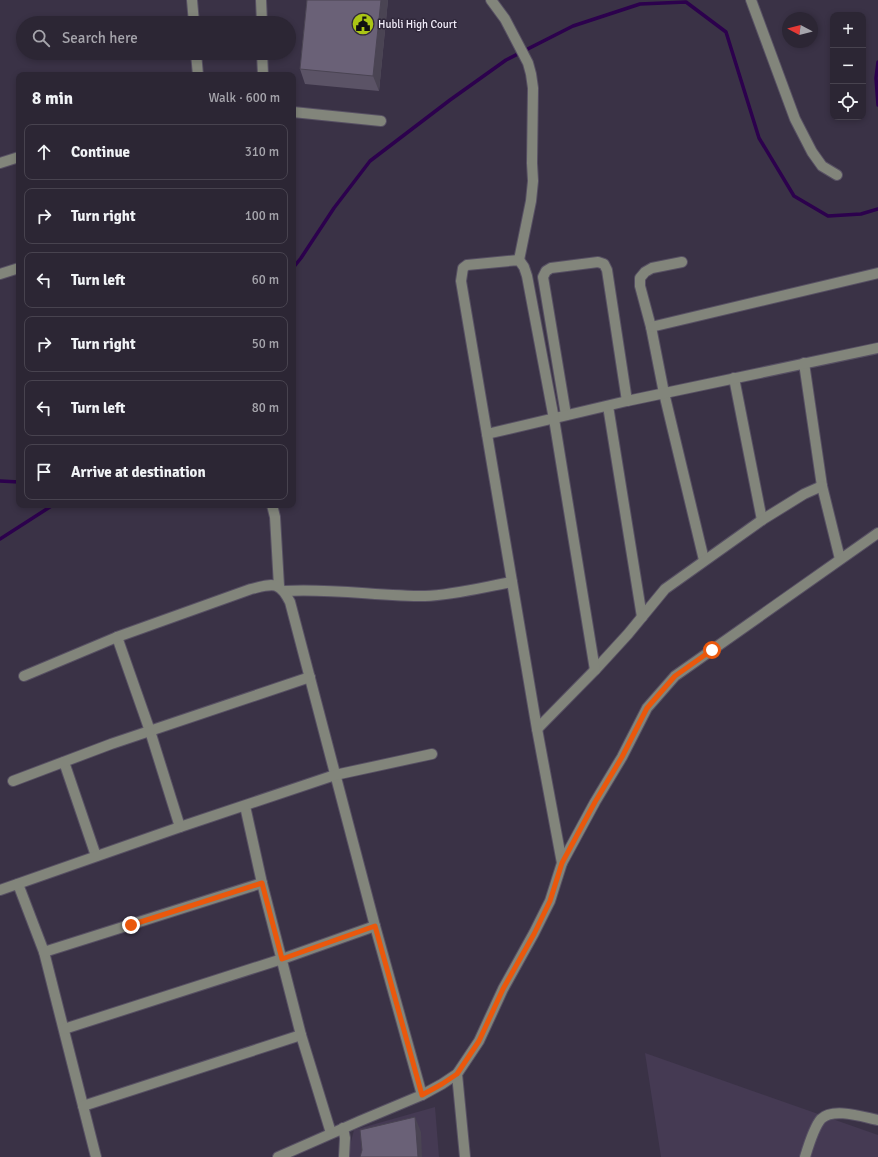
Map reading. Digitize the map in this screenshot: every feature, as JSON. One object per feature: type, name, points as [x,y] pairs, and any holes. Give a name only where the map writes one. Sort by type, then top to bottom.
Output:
[{"type":"street","points":[[192,0],[193,16]]},
{"type":"street","points":[[261,0],[262,16]]},
{"type":"street","points":[[491,0],[505,19],[528,63],[531,74],[533,88],[533,181],[531,201],[519,260],[524,267],[527,276],[554,418],[595,670]]},
{"type":"street","points":[[751,0],[795,119],[812,152],[822,166],[837,175]]},
{"type":"street","points":[[197,60],[198,72]]},
{"type":"street","points":[[262,60],[263,72]]},
{"type":"street","points":[[296,112],[381,121]]},
{"type":"street","points":[[0,163],[16,158]]},
{"type":"street","points":[[519,260],[467,265],[463,268],[461,274],[537,729],[562,863]]},
{"type":"street","points":[[566,415],[543,277],[546,271],[551,268],[598,262],[604,264],[607,270],[628,401]]},
{"type":"street","points":[[682,262],[652,268],[644,272],[640,278],[640,286],[651,327],[664,394],[704,560]]},
{"type":"street","points":[[0,274],[16,269]]},
{"type":"street","points":[[651,327],[878,273]]},
{"type":"street","points":[[487,434],[628,401],[878,348]]},
{"type":"street","points":[[804,363],[822,486],[840,559]]},
{"type":"street","points":[[734,378],[762,520]]},
{"type":"street","points":[[608,406],[642,617]]},
{"type":"street","points":[[537,729],[595,670],[665,589],[762,520],[804,494],[822,486]]},
{"type":"street","points":[[273,508],[275,517],[282,589],[290,602],[375,926],[422,1095]]},
{"type":"street","points":[[278,1157],[422,1095],[457,1074],[479,1041],[503,989],[534,934],[550,901],[562,863],[595,802],[622,757],[647,708],[675,676],[878,533]]},
{"type":"street","points":[[24,676],[117,638],[251,589],[270,584],[282,589],[425,596],[512,582]]},
{"type":"street","points":[[117,638],[150,731],[180,827]]},
{"type":"street","points":[[13,782],[150,731],[310,677]]},
{"type":"street","points":[[0,890],[335,775],[432,754]]},
{"type":"street","points":[[64,762],[96,856]]},
{"type":"street","points":[[245,806],[262,883],[301,1035],[332,1133]]},
{"type":"street","points":[[44,952],[262,883]]},
{"type":"street","points":[[18,884],[44,952],[96,1157]]},
{"type":"street","points":[[64,1029],[282,959],[375,926]]},
{"type":"street","points":[[83,1106],[301,1035]]},
{"type":"street","points":[[457,1074],[465,1157]]},
{"type":"street","points":[[805,1157],[812,1137],[821,1119],[830,1114],[840,1112],[878,1120]]},
{"type":"street","points":[[343,1128],[345,1138],[344,1157]]},
{"type":"shaded area","points":[[645,1053],[878,1135],[878,1157],[661,1157]]},
{"type":"shaded area","points":[[435,1107],[439,1157],[347,1157],[354,1130]]},
{"type":"building","points":[[307,0],[381,0],[373,76],[300,69]]},
{"type":"building","points":[[415,1117],[418,1157],[360,1157],[362,1150],[360,1130]]},
{"type":"waterway","points":[[296,264],[334,208],[370,161],[450,100],[506,60],[573,26],[640,4],[686,2],[726,32],[759,138],[794,196],[828,216],[861,214],[878,209]]},
{"type":"waterway","points":[[878,62],[876,78],[878,105]]},
{"type":"waterway","points":[[0,481],[16,482]]},
{"type":"waterway","points":[[0,539],[48,508]]},
{"type":"place","name":"Hubli High Court","points":[[363,24]]},
{"type":"route","points":[[131,925],[262,883],[282,959],[375,926],[422,1095],[457,1074],[479,1041],[503,989],[534,934],[550,901],[562,863],[595,802],[622,757],[647,708],[675,676],[712,650]]}]
